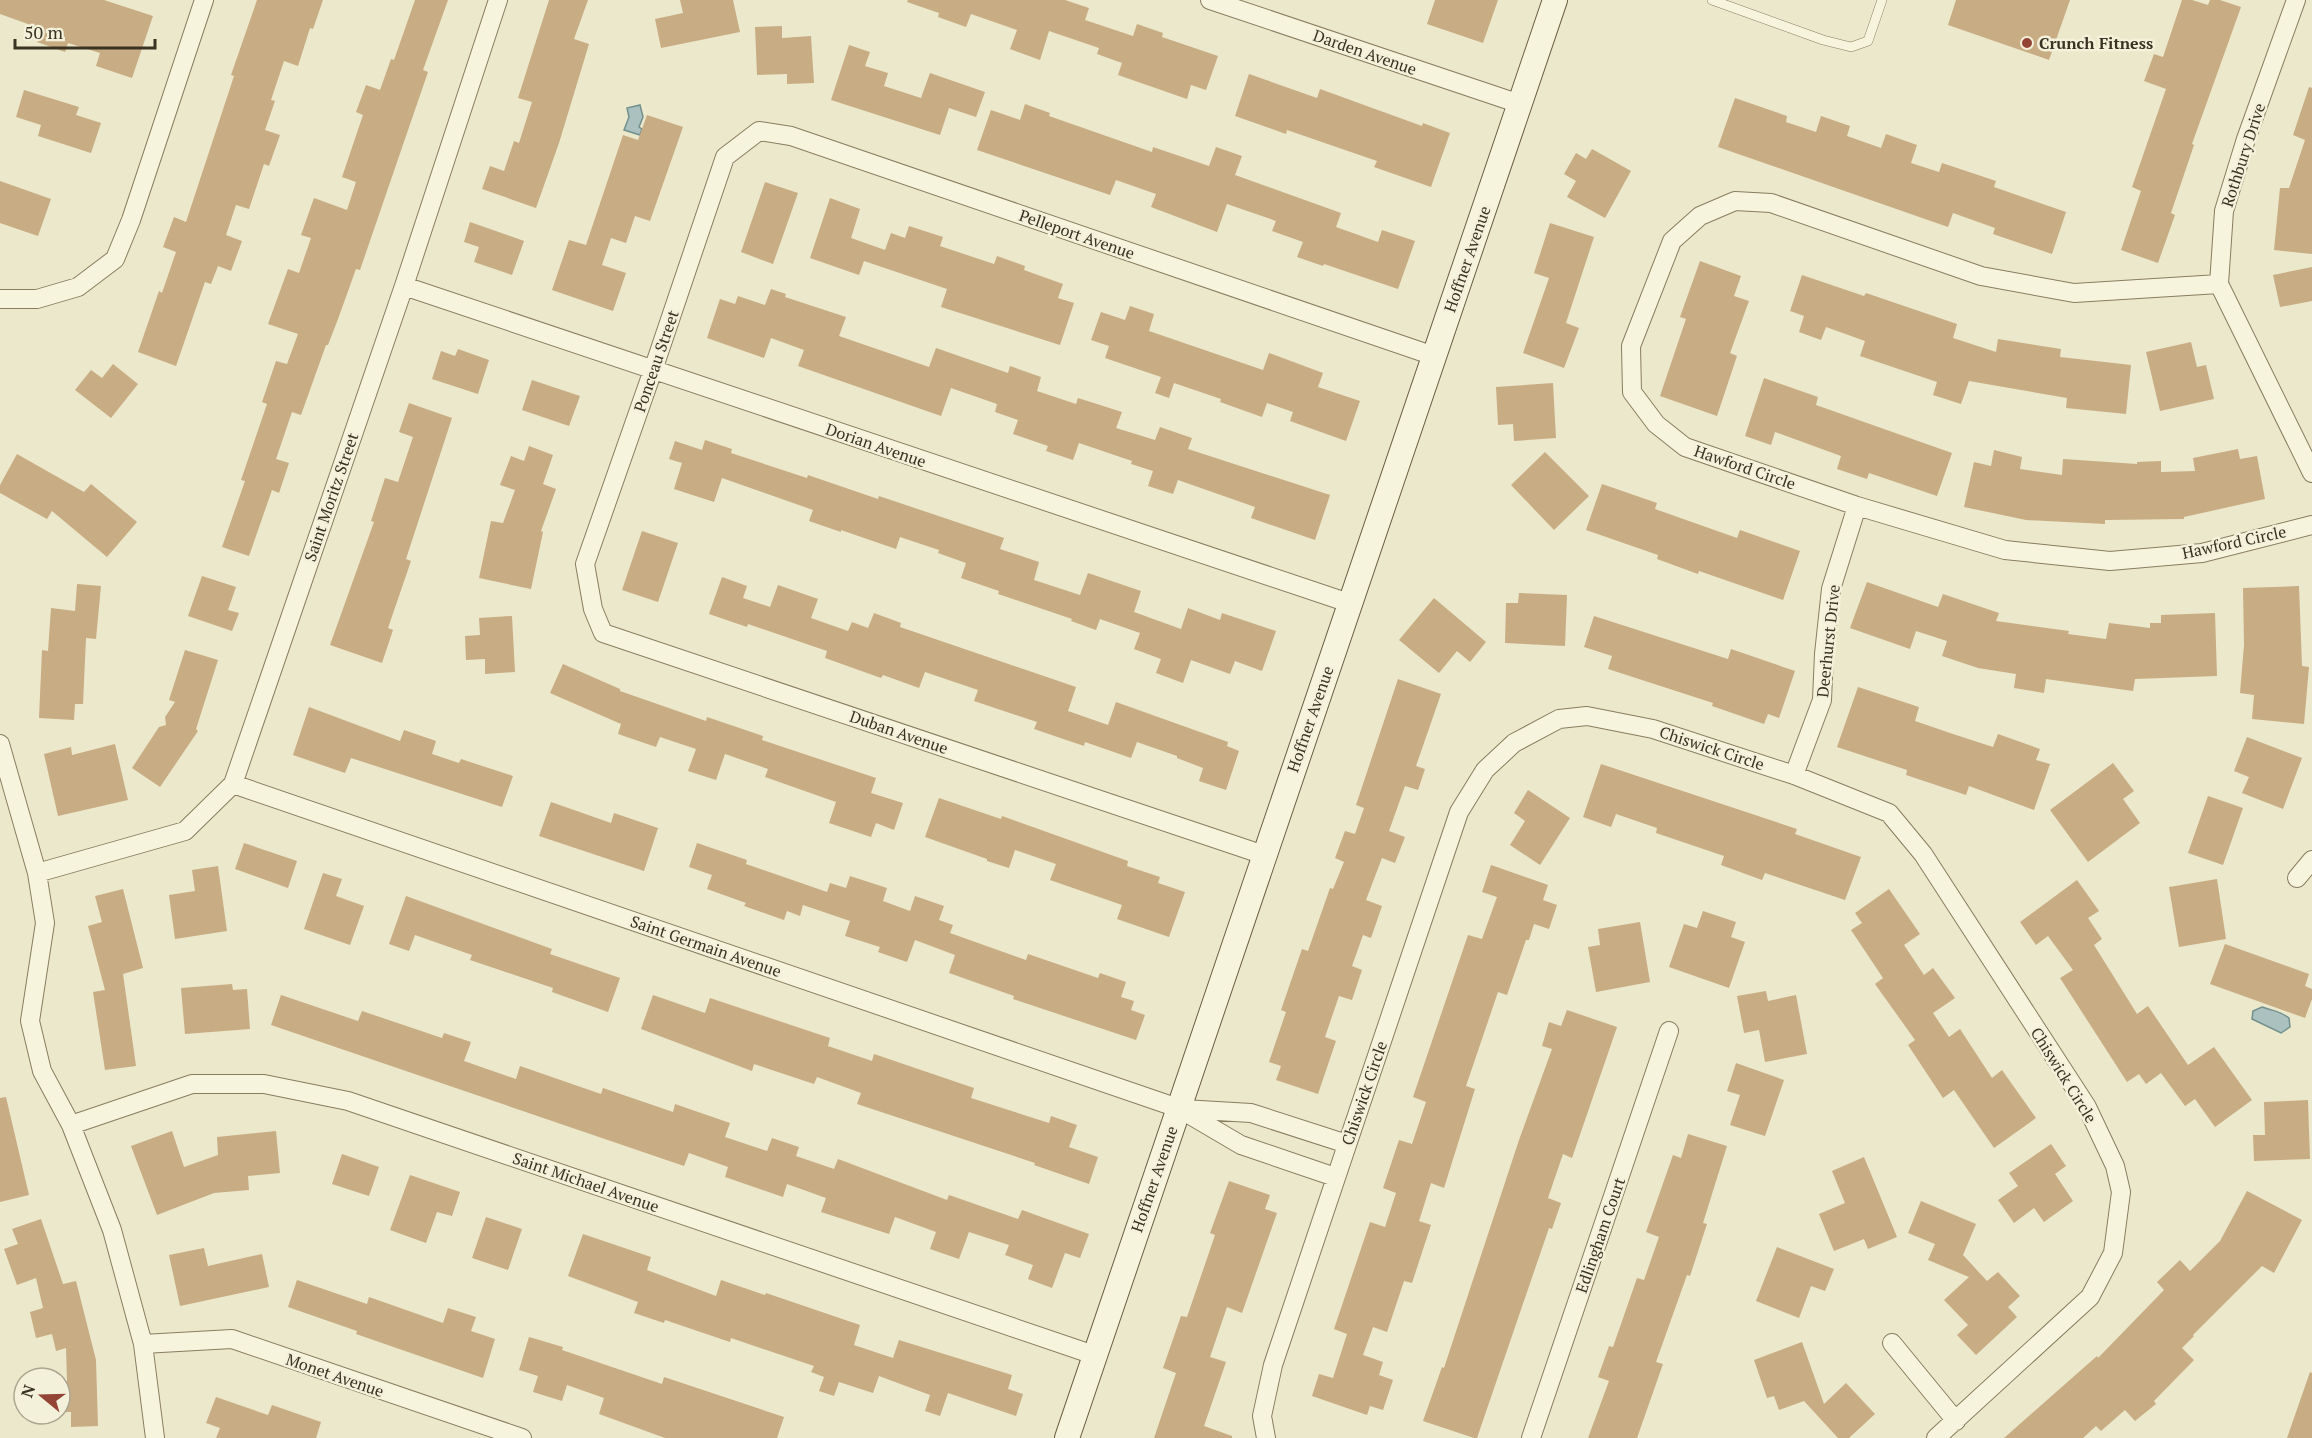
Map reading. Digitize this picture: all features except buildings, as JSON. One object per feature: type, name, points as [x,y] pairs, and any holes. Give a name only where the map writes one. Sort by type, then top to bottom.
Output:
[{"type":"main road","name":"Hoffner Avenue","points":[[1066,1438],[1556,0]]},
{"type":"street","points":[[0,299],[37,299],[78,286],[115,260],[131,220],[204,0]]},
{"type":"street","name":"Saint Moritz Street","points":[[38,873],[185,831],[233,784],[404,286],[498,0]]},
{"type":"street","name":"Darden Avenue","points":[[1210,0],[1520,104]]},
{"type":"street","name":"Rothbury Drive","points":[[2219,284],[2224,212],[2246,139],[2296,0]]},
{"type":"street","name":"Pelleport Avenue","points":[[725,157],[759,130],[791,136],[1434,356]]},
{"type":"street","name":"Ponceau Street","points":[[585,564],[654,370],[725,157]]},
{"type":"street","name":"Hawford Circle","points":[[2219,284],[2074,293],[1981,276],[1771,203],[1735,201],[1700,216],[1672,241],[1631,346],[1632,392],[1656,424],[1685,447],[1857,506],[2005,550],[2110,561],[2202,553],[2312,525]]},
{"type":"street","points":[[2219,284],[2312,474]]},
{"type":"street","name":"Dorian Avenue","points":[[404,286],[1349,603]]},
{"type":"street","name":"Deerhurst Drive","points":[[1794,775],[1822,700],[1831,589],[1857,506]]},
{"type":"street","name":"Duban Avenue","points":[[585,564],[593,609],[603,633],[1264,855]]},
{"type":"street","name":"Chiswick Circle","points":[[1266,1438],[1262,1416],[1273,1365],[1459,812],[1485,770],[1514,743],[1559,719],[1587,716],[1653,729],[1794,775],[1888,813],[1923,854],[2087,1107],[2115,1166],[2121,1192],[2113,1253],[2090,1297],[1936,1438]]},
{"type":"street","points":[[0,744],[38,873],[45,923],[30,1021],[42,1071],[71,1125],[112,1230],[144,1344],[156,1438]]},
{"type":"street","name":"Saint Germain Avenue","points":[[233,784],[1178,1108]]},
{"type":"street","points":[[2297,878],[2312,860]]},
{"type":"street","name":"Edlingham Court","points":[[1531,1438],[1669,1031]]},
{"type":"street","name":"Saint Michael Avenue","points":[[71,1125],[192,1084],[264,1084],[348,1101],[1094,1355]]},
{"type":"street","points":[[1178,1108],[1251,1113],[1347,1144]]},
{"type":"street","points":[[1178,1108],[1241,1144],[1335,1177]]},
{"type":"street","name":"Monet Avenue","points":[[144,1344],[232,1340],[522,1438]]},
{"type":"street","points":[[1892,1344],[1956,1421]]},
{"type":"lane","points":[[1712,0],[1823,40],[1851,47],[1868,41],[1882,0]]},
{"type":"water","points":[[640,105],[643,117],[639,127],[642,129],[640,135],[624,130],[629,117],[627,108]]},
{"type":"water","points":[[2262,1007],[2289,1018],[2290,1027],[2281,1033],[2252,1019],[2253,1011]]},
{"type":"place","name":"Crunch Fitness","points":[[2027,43]]}]
